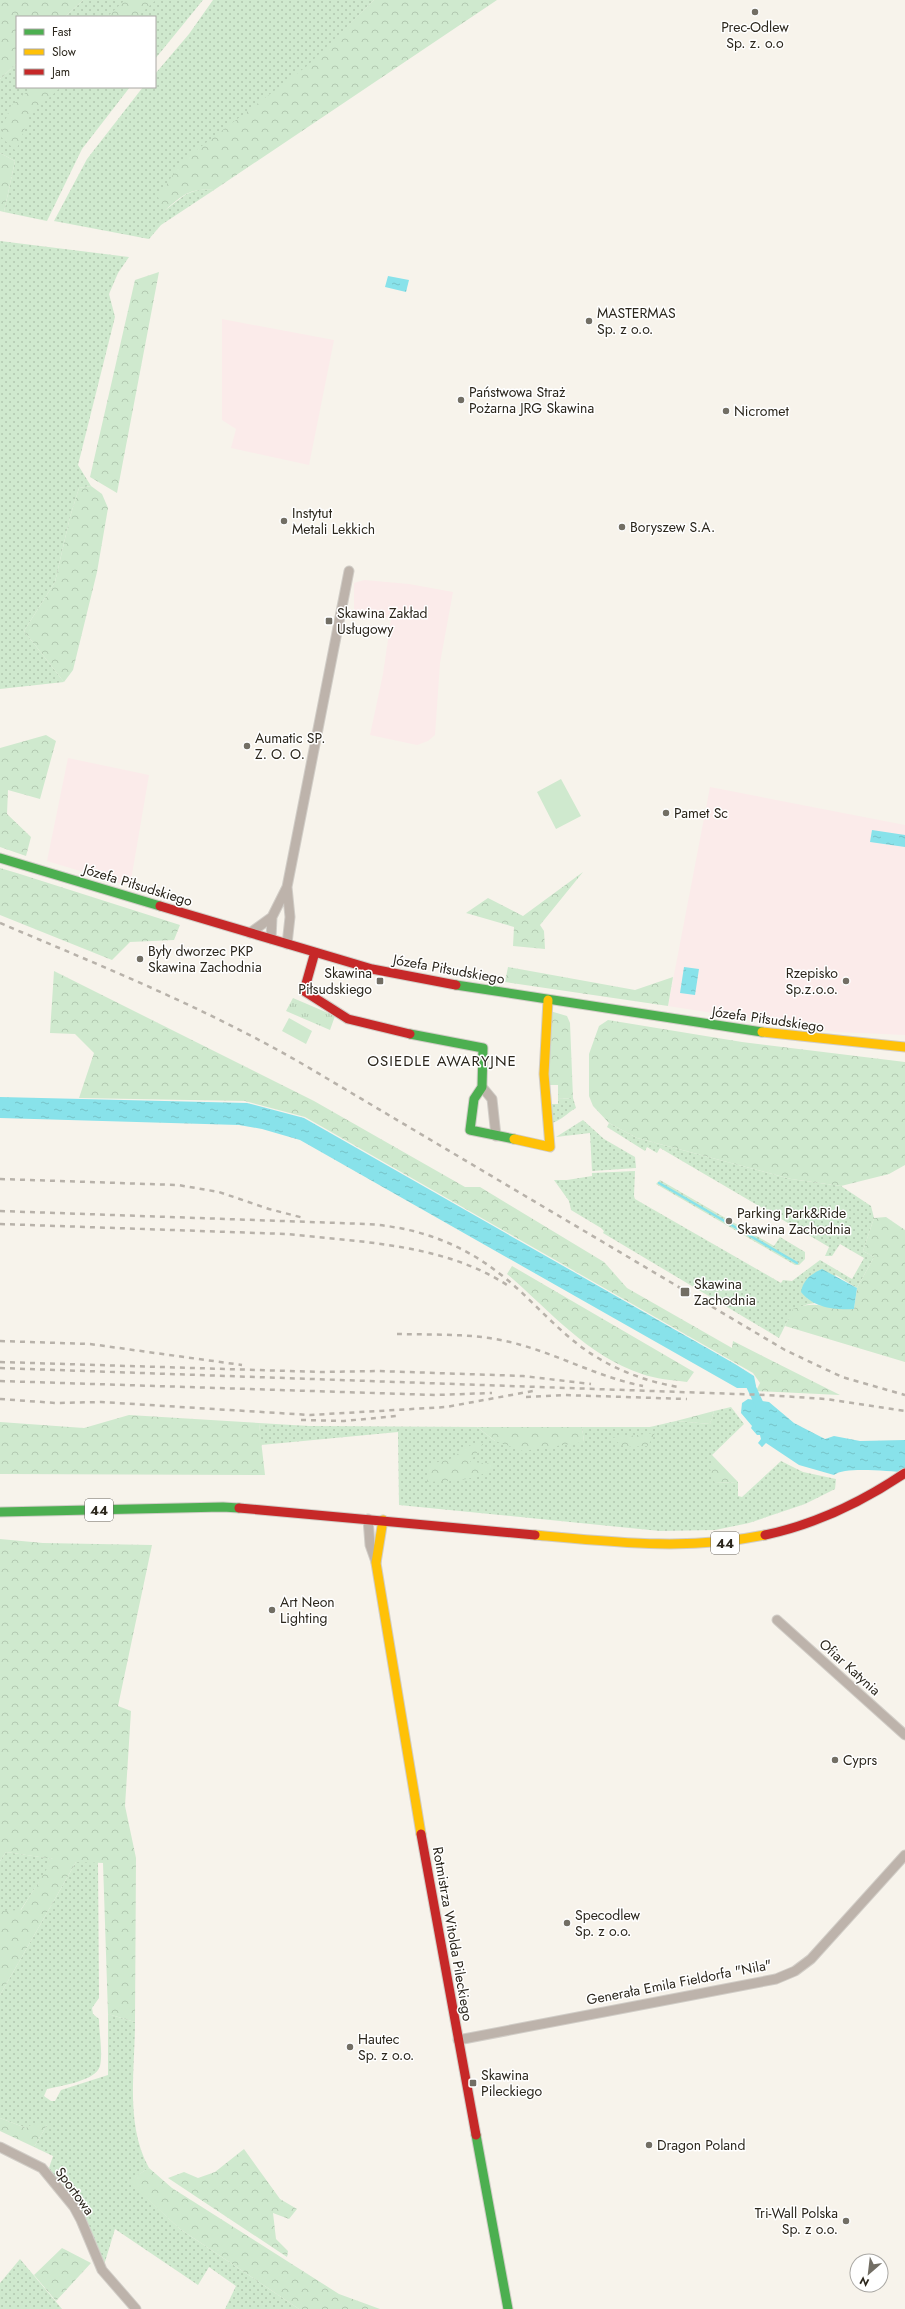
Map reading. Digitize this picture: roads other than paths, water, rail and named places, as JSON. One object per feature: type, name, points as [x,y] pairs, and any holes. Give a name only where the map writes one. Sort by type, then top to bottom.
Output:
[{"type":"main road","name":"Józefa Piłsudskiego","points":[[0,858],[287,944],[406,977],[806,1039],[905,1047]]},
{"type":"main road","points":[[315,952],[304,991],[348,1019],[392,1031],[483,1048],[482,1087],[474,1099],[470,1130],[550,1146],[545,1116],[544,1044],[548,1000]]},
{"type":"main road","name":"44","points":[[0,1512],[223,1507],[383,1520],[640,1545],[698,1546],[760,1538],[828,1517],[873,1494],[905,1473]]},
{"type":"main road","name":"Rotmistrza Witolda Pileckiego","points":[[383,1520],[376,1563],[410,1775],[508,2309]]},
{"type":"street","points":[[271,939],[272,917],[287,887],[349,571]]},
{"type":"street","points":[[287,887],[290,917],[287,944]]},
{"type":"street","points":[[250,933],[272,917]]},
{"type":"street","points":[[482,1087],[492,1099],[496,1136]]},
{"type":"street","name":"Rotmistrza Witolda Pileckiego","points":[[368,1519],[370,1545],[376,1563]]},
{"type":"street","name":"Ofiar Katynia","points":[[777,1620],[905,1735]]},
{"type":"street","name":"Generała Emila Fieldorfa \"Nila\"","points":[[458,2040],[776,1979],[795,1971],[812,1959],[905,1855]]},
{"type":"street","name":"Sportowa","points":[[0,2147],[42,2168],[77,2213],[102,2270],[136,2309]]},
{"type":"water","points":[[388,276],[409,280],[406,292],[385,287]]},
{"type":"water","points":[[872,830],[905,835],[905,847],[870,842]]},
{"type":"water","points":[[684,967],[699,969],[695,995],[680,993]]},
{"type":"water","points":[[0,1097],[247,1103],[304,1118],[735,1364],[754,1376],[756,1386],[754,1388],[737,1388],[300,1140],[262,1129],[239,1125],[0,1118]]},
{"type":"water","points":[[822,1269],[857,1288],[854,1309],[839,1309],[818,1305],[812,1302],[801,1292],[808,1278]]},
{"type":"water","points":[[748,1399],[769,1402],[794,1423],[825,1439],[834,1436],[860,1441],[905,1440],[905,1472],[857,1470],[840,1472],[834,1475],[799,1465],[766,1443],[762,1447],[758,1443],[761,1439],[760,1435],[757,1435],[751,1428],[752,1426],[741,1413],[742,1403]]},
{"type":"waterway","points":[[659,1183],[797,1263]]},
{"type":"waterway","points":[[747,1378],[762,1410]]},
{"type":"railway","points":[[0,923],[194,1007],[269,1045],[785,1350],[842,1377],[905,1395]]},
{"type":"railway","points":[[0,1179],[178,1185],[219,1192],[269,1209],[304,1218]]},
{"type":"railway","points":[[0,1211],[367,1224],[420,1233],[454,1245],[485,1263],[518,1289],[569,1337],[593,1355],[620,1370],[648,1380],[678,1387]]},
{"type":"railway","points":[[0,1224],[287,1234],[373,1243],[431,1253],[459,1262],[485,1273],[510,1287]]},
{"type":"railway","points":[[397,1334],[468,1336],[496,1339],[544,1352],[609,1377],[643,1386]]},
{"type":"railway","points":[[0,1341],[90,1344],[242,1365]]},
{"type":"railway","points":[[0,1362],[322,1372],[378,1371],[523,1376],[591,1384]]},
{"type":"railway","points":[[0,1368],[766,1395],[826,1399],[905,1411]]},
{"type":"railway","points":[[0,1381],[436,1395],[492,1393]]},
{"type":"railway","points":[[0,1399],[56,1403],[101,1402],[310,1415],[446,1407],[533,1391]]},
{"type":"railway","points":[[526,1397],[564,1395],[687,1399]]},
{"type":"railway","points":[[301,1420],[344,1421],[397,1416]]},
{"type":"place","name":"Prec-Odlew Sp. z. o.o","points":[[755,12]]},
{"type":"place","name":"MASTERMAS Sp. z o.o.","points":[[589,321]]},
{"type":"place","name":"Państwowa Straż Pożarna JRG Skawina","points":[[461,400]]},
{"type":"place","name":"Nicromet","points":[[726,411]]},
{"type":"place","name":"Instytut Metali Lekkich","points":[[284,521]]},
{"type":"place","name":"Boryszew S.A.","points":[[622,527]]},
{"type":"place","name":"Skawina Zakład Usługowy","points":[[329,621]]},
{"type":"place","name":"Aumatic SP. Z. O. O.","points":[[247,746]]},
{"type":"place","name":"Pamet Sc","points":[[666,813]]},
{"type":"place","name":"Były dworzec PKP Skawina Zachodnia","points":[[140,959]]},
{"type":"place","name":"Skawina Piłsudskiego","points":[[380,981]]},
{"type":"place","name":"Rzepisko Sp.z.o.o.","points":[[846,981]]},
{"type":"place","name":"Parking Park&Ride Skawina Zachodnia","points":[[729,1221]]},
{"type":"place","name":"Skawina Zachodnia","points":[[685,1292]]},
{"type":"place","name":"Art Neon Lighting","points":[[272,1610]]},
{"type":"place","name":"Cyprs","points":[[835,1760]]},
{"type":"place","name":"Specodlew Sp. z o.o.","points":[[567,1923]]},
{"type":"place","name":"Hautec Sp. z o.o.","points":[[350,2047]]},
{"type":"place","name":"Skawina Pileckiego","points":[[473,2083]]},
{"type":"place","name":"Dragon Poland","points":[[649,2145]]},
{"type":"place","name":"Tri-Wall Polska Sp. z o.o.","points":[[846,2221]]},
{"type":"district","name":"OSIEDLE AWARYJNE","points":[[442,1061]]}]
